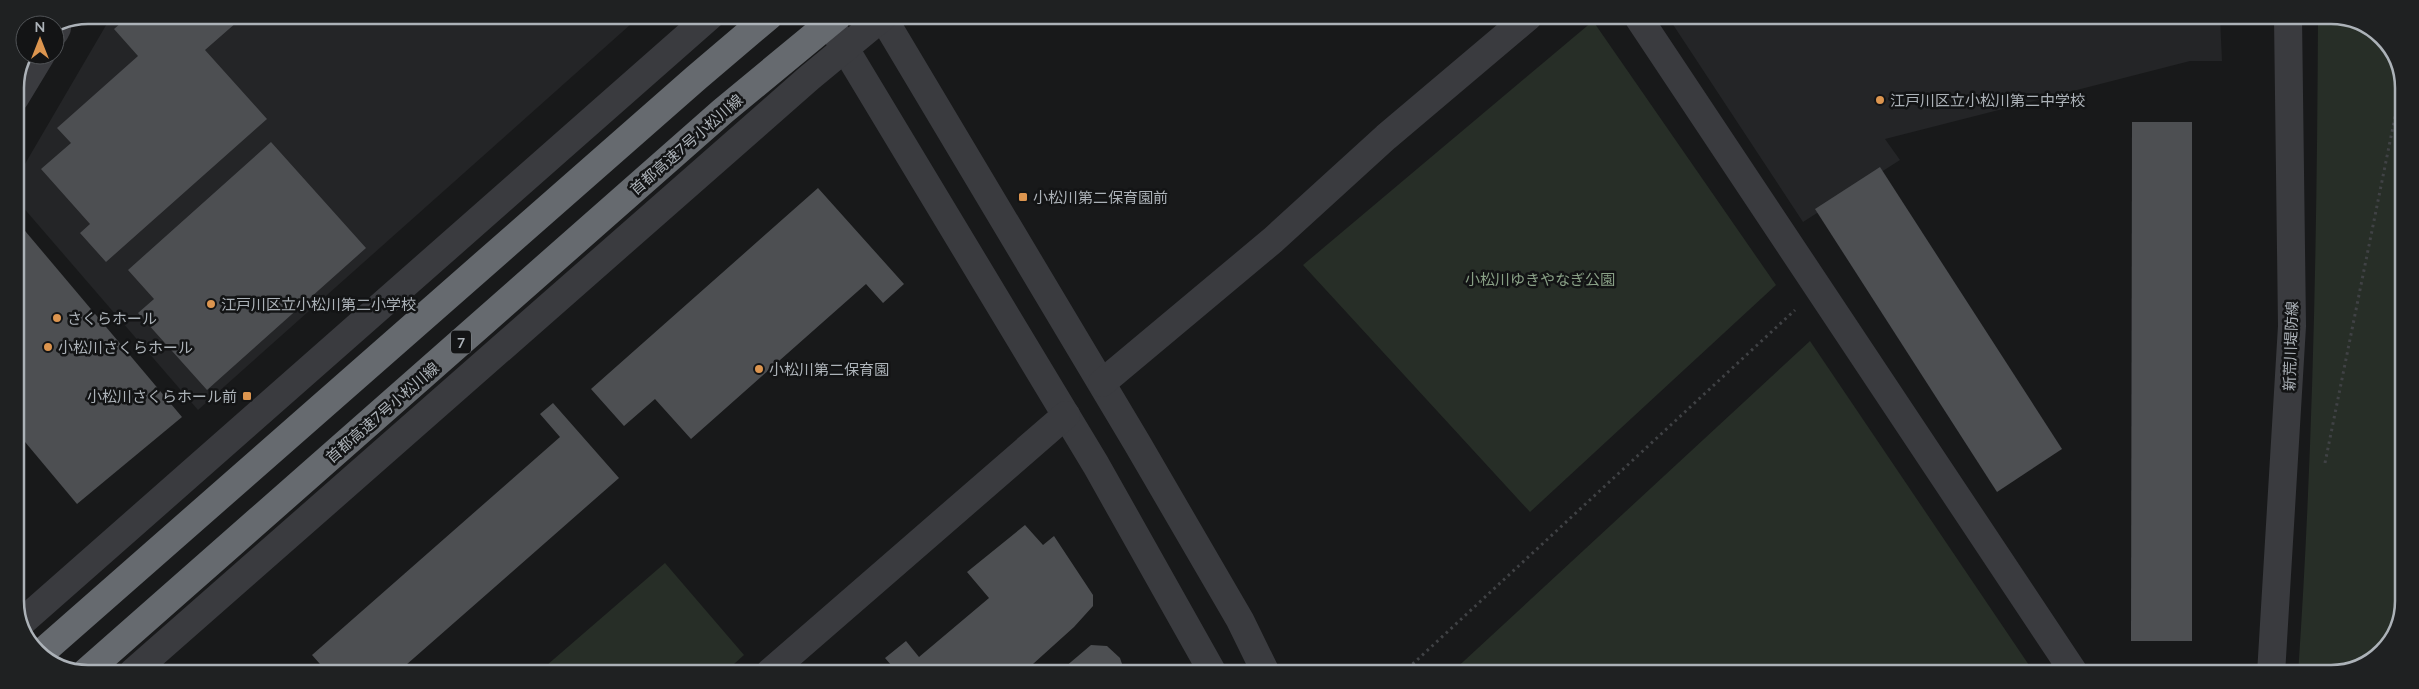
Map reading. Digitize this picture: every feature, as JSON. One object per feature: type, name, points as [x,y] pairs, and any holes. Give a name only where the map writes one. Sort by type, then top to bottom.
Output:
[{"type":"highway","points":[[46,649],[688,84],[759,24]]},
{"type":"highway","name":"首都高速7号小松川線","points":[[94,665],[724,111],[828,24]]},
{"type":"street","points":[[26,618],[701,24]]},
{"type":"street","points":[[830,24],[1066,415],[1208,665]]},
{"type":"street","points":[[141,665],[874,24]]},
{"type":"street","points":[[888,24],[1102,383],[1240,620],[1262,665]]},
{"type":"street","points":[[1102,383],[1273,240],[1386,137],[1519,24]]},
{"type":"street","points":[[1643,24],[2069,665]]},
{"type":"street","name":"新荒川堤防線","points":[[2272,665],[2292,326],[2288,24]]},
{"type":"street","points":[[24,82],[35,65]]},
{"type":"street","points":[[778,665],[1066,415]]},
{"type":"path","points":[[2325,463],[2395,117]]},
{"type":"path","points":[[1412,665],[1797,308]]},
{"type":"shaded area","name":"江戸川区立小松川第二小学校","points":[[107,24],[631,24],[198,410],[24,208],[24,166]]},
{"type":"shaded area","name":"江戸川区立小松川第二中学校","points":[[1673,24],[2220,24],[2222,61],[2190,61],[1885,139],[1900,160],[1803,222]]},
{"type":"green space","name":"小松川ゆきやなぎ公園","points":[[1589,24],[1595,24],[1776,285],[1530,512],[1303,265]]},
{"type":"green space","points":[[2318,24],[2339,24],[2356,29],[2367,35],[2382,49],[2392,67],[2395,84],[2395,609],[2389,629],[2384,637],[2363,657],[2344,664],[2299,665],[2311,428],[2317,181]]},
{"type":"green space","points":[[1810,341],[2029,665],[1460,665]]},
{"type":"green space","points":[[665,563],[744,655],[733,665],[547,665]]},
{"type":"building","points":[[120,24],[235,24],[205,50],[267,119],[106,262],[80,233],[90,224],[41,169],[71,143],[57,128],[138,56],[114,29]]},
{"type":"building","points":[[2132,122],[2192,122],[2192,641],[2131,641]]},
{"type":"building","points":[[271,142],[366,248],[207,390],[138,313],[154,299],[128,270]]},
{"type":"building","points":[[1880,167],[2062,449],[1997,492],[1815,209]]},
{"type":"building","points":[[818,188],[904,284],[883,303],[866,284],[691,439],[655,399],[624,426],[591,389]]},
{"type":"building","name":"さくらホール","points":[[24,230],[182,417],[77,504],[24,441]]},
{"type":"building","points":[[553,403],[619,478],[406,665],[321,665],[312,655],[560,437],[540,414]]},
{"type":"building","points":[[1025,525],[1043,545],[1054,536],[1093,595],[1093,606],[1074,627],[1032,665],[891,665],[885,658],[906,641],[919,657],[989,598],[967,572]]},
{"type":"building","points":[[1091,645],[1107,646],[1120,658],[1122,665],[1067,665]]},
{"type":"place","name":"江戸川区立小松川第二中学校","points":[[1880,100]]},
{"type":"place","name":"小松川第二保育園前","points":[[1023,197]]},
{"type":"place","name":"江戸川区立小松川第二小学校","points":[[211,304]]},
{"type":"place","name":"さくらホール","points":[[57,318]]},
{"type":"place","name":"小松川さくらホール","points":[[48,347]]},
{"type":"place","name":"小松川第二保育園","points":[[759,369]]},
{"type":"place","name":"小松川さくらホール前","points":[[247,396]]}]
